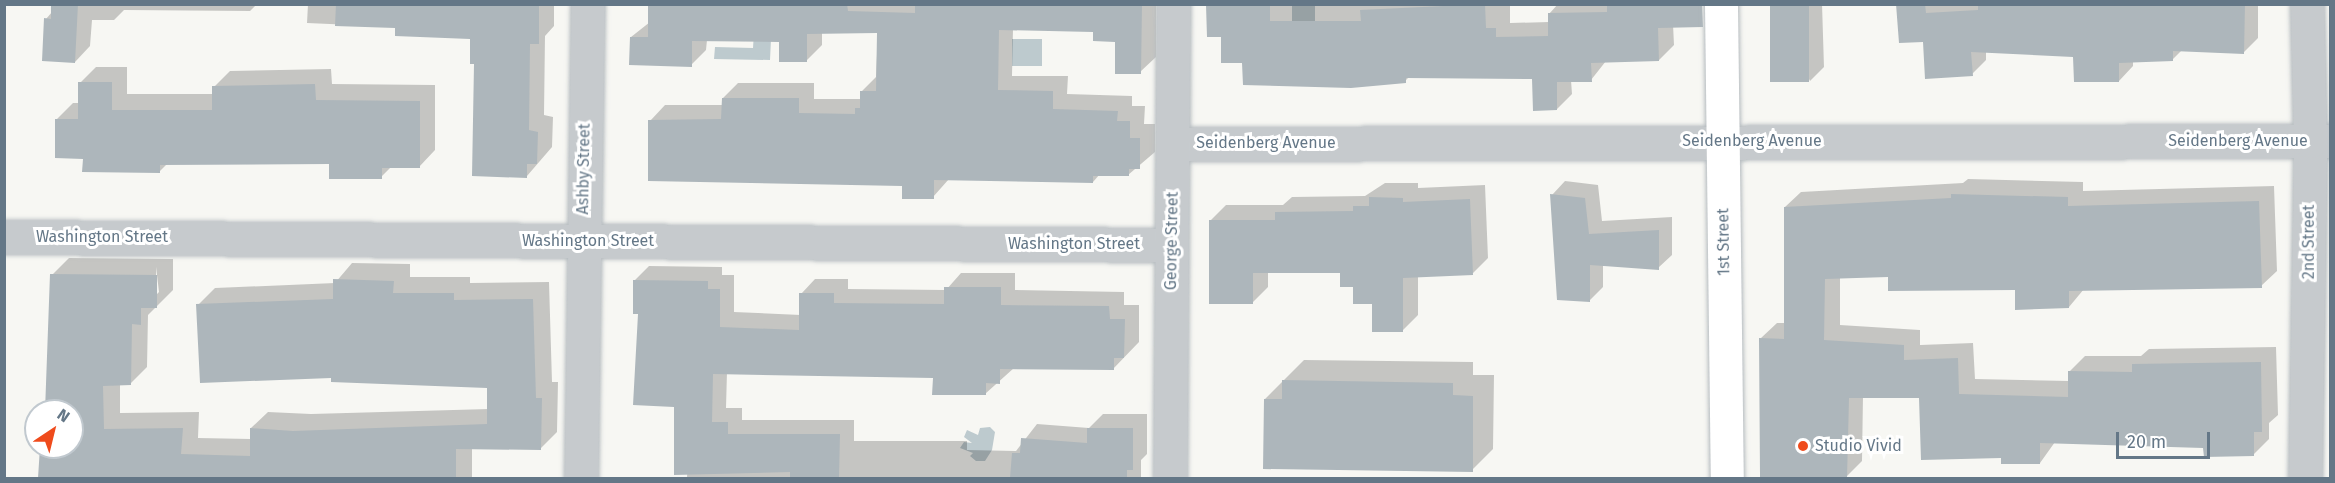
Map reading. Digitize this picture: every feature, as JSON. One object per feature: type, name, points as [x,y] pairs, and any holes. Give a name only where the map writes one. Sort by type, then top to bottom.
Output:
[{"type":"main road","name":"1st Street","points":[[1721,4],[1727,478]]},
{"type":"street","name":"Ashby Street","points":[[581,478],[588,4]]},
{"type":"street","name":"George Street","points":[[1170,478],[1174,144],[1173,4]]},
{"type":"street","name":"2nd Street","points":[[2305,478],[2320,141],[2307,4]]},
{"type":"street","name":"Seidenberg Avenue","points":[[1174,144],[2320,141]]},
{"type":"street","name":"Washington Street","points":[[4,237],[1171,245]]},
{"type":"shaded area","points":[[1292,5],[1315,5],[1315,21],[1292,21]]},
{"type":"shaded area","points":[[754,32],[771,39],[770,60],[714,59],[715,47],[753,48]]},
{"type":"shaded area","points":[[1012,39],[1042,39],[1042,66],[1012,66]]},
{"type":"shaded area","points":[[990,427],[995,432],[992,450],[985,461],[976,461],[970,456],[973,453],[960,448],[964,442],[972,443],[964,437],[967,430],[978,435],[980,428]]},
{"type":"building","points":[[51,4],[78,4],[75,63],[42,61],[44,18],[51,19]]},
{"type":"building","points":[[336,4],[539,4],[539,44],[530,44],[529,130],[538,132],[537,164],[527,164],[527,178],[472,176],[474,64],[470,64],[470,39],[395,36],[395,28],[335,26]]},
{"type":"building","points":[[648,4],[847,4],[848,11],[915,13],[915,4],[1142,4],[1141,74],[1115,74],[1115,42],[1093,41],[1093,32],[999,30],[998,90],[1053,91],[1053,109],[1118,111],[1117,121],[1130,121],[1130,138],[1140,138],[1140,169],[1129,169],[1129,176],[1093,176],[1093,183],[934,180],[934,199],[902,199],[902,186],[648,181],[648,120],[721,119],[722,98],[799,98],[799,113],[855,114],[855,108],[860,108],[860,91],[876,91],[877,33],[807,34],[807,62],[779,62],[779,42],[692,41],[692,67],[629,65],[630,37],[648,37]]},
{"type":"building","points":[[1270,4],[1270,21],[1361,21],[1360,10],[1485,4],[1486,28],[1496,28],[1496,37],[1548,36],[1548,13],[1607,12],[1607,4],[1702,4],[1703,27],[1658,28],[1659,61],[1591,63],[1592,82],[1557,82],[1557,110],[1533,111],[1532,79],[1406,78],[1406,83],[1351,88],[1243,85],[1242,63],[1221,63],[1221,37],[1207,37],[1206,5]]},
{"type":"building","points":[[1770,4],[1809,4],[1809,82],[1770,82]]},
{"type":"building","points":[[1896,4],[1925,4],[1926,13],[1978,10],[1978,4],[2245,4],[2244,54],[2173,51],[2173,61],[2119,63],[2119,82],[2074,82],[2073,57],[1971,52],[1973,76],[1925,79],[1923,42],[1899,43]]},
{"type":"building","points":[[78,82],[112,82],[112,110],[212,110],[212,86],[315,84],[316,100],[420,101],[420,168],[382,168],[382,179],[329,179],[329,164],[160,165],[160,173],[82,172],[83,159],[55,158],[55,119],[78,119]]},
{"type":"building","points":[[1550,194],[1585,198],[1589,234],[1659,230],[1659,270],[1590,265],[1590,302],[1557,300]]},
{"type":"building","points":[[1951,194],[2068,197],[2068,206],[2259,201],[2262,288],[2069,291],[2069,308],[2015,310],[2015,290],[1888,291],[1888,277],[1825,279],[1824,340],[1904,345],[1904,360],[1958,358],[1959,394],[2068,397],[2068,371],[2132,372],[2132,364],[2261,362],[2262,432],[2254,432],[2254,456],[2204,457],[2203,448],[2040,443],[2040,464],[2001,464],[2001,458],[1921,460],[1919,398],[1849,398],[1847,478],[1760,477],[1759,338],[1784,339],[1784,207],[1951,198]]},
{"type":"building","points":[[1369,197],[1403,198],[1403,202],[1470,199],[1473,275],[1403,278],[1403,332],[1372,332],[1372,304],[1353,304],[1353,287],[1340,287],[1340,273],[1253,273],[1253,304],[1209,304],[1209,220],[1275,220],[1275,212],[1353,211],[1353,206],[1369,206]]},
{"type":"building","points":[[50,274],[157,275],[157,308],[141,308],[141,325],[132,324],[131,385],[103,386],[104,429],[183,428],[181,454],[250,456],[250,428],[293,431],[487,424],[487,388],[331,382],[331,378],[200,383],[196,304],[333,299],[333,279],[394,281],[393,293],[454,293],[454,300],[533,299],[536,398],[542,398],[541,450],[456,449],[456,478],[38,478],[39,459],[84,459],[84,399],[45,399]]},
{"type":"building","points":[[633,280],[708,281],[708,289],[720,289],[720,327],[799,330],[799,293],[834,293],[834,303],[944,304],[944,287],[1001,287],[1001,305],[1109,306],[1110,319],[1125,319],[1124,358],[1114,358],[1114,370],[1000,369],[1000,384],[986,383],[986,395],[932,395],[933,378],[713,374],[712,422],[728,422],[728,434],[840,434],[839,478],[790,478],[790,472],[674,475],[674,407],[633,405],[638,314],[633,314]]},
{"type":"building","points":[[1282,380],[1453,383],[1453,395],[1473,396],[1473,472],[1263,469],[1264,399],[1282,399]]},
{"type":"building","points":[[1087,428],[1133,428],[1133,470],[1127,470],[1127,478],[1010,478],[1012,453],[1020,453],[1021,438],[1087,443]]},
{"type":"place","name":"Studio Vivid","points":[[1803,446]]}]
